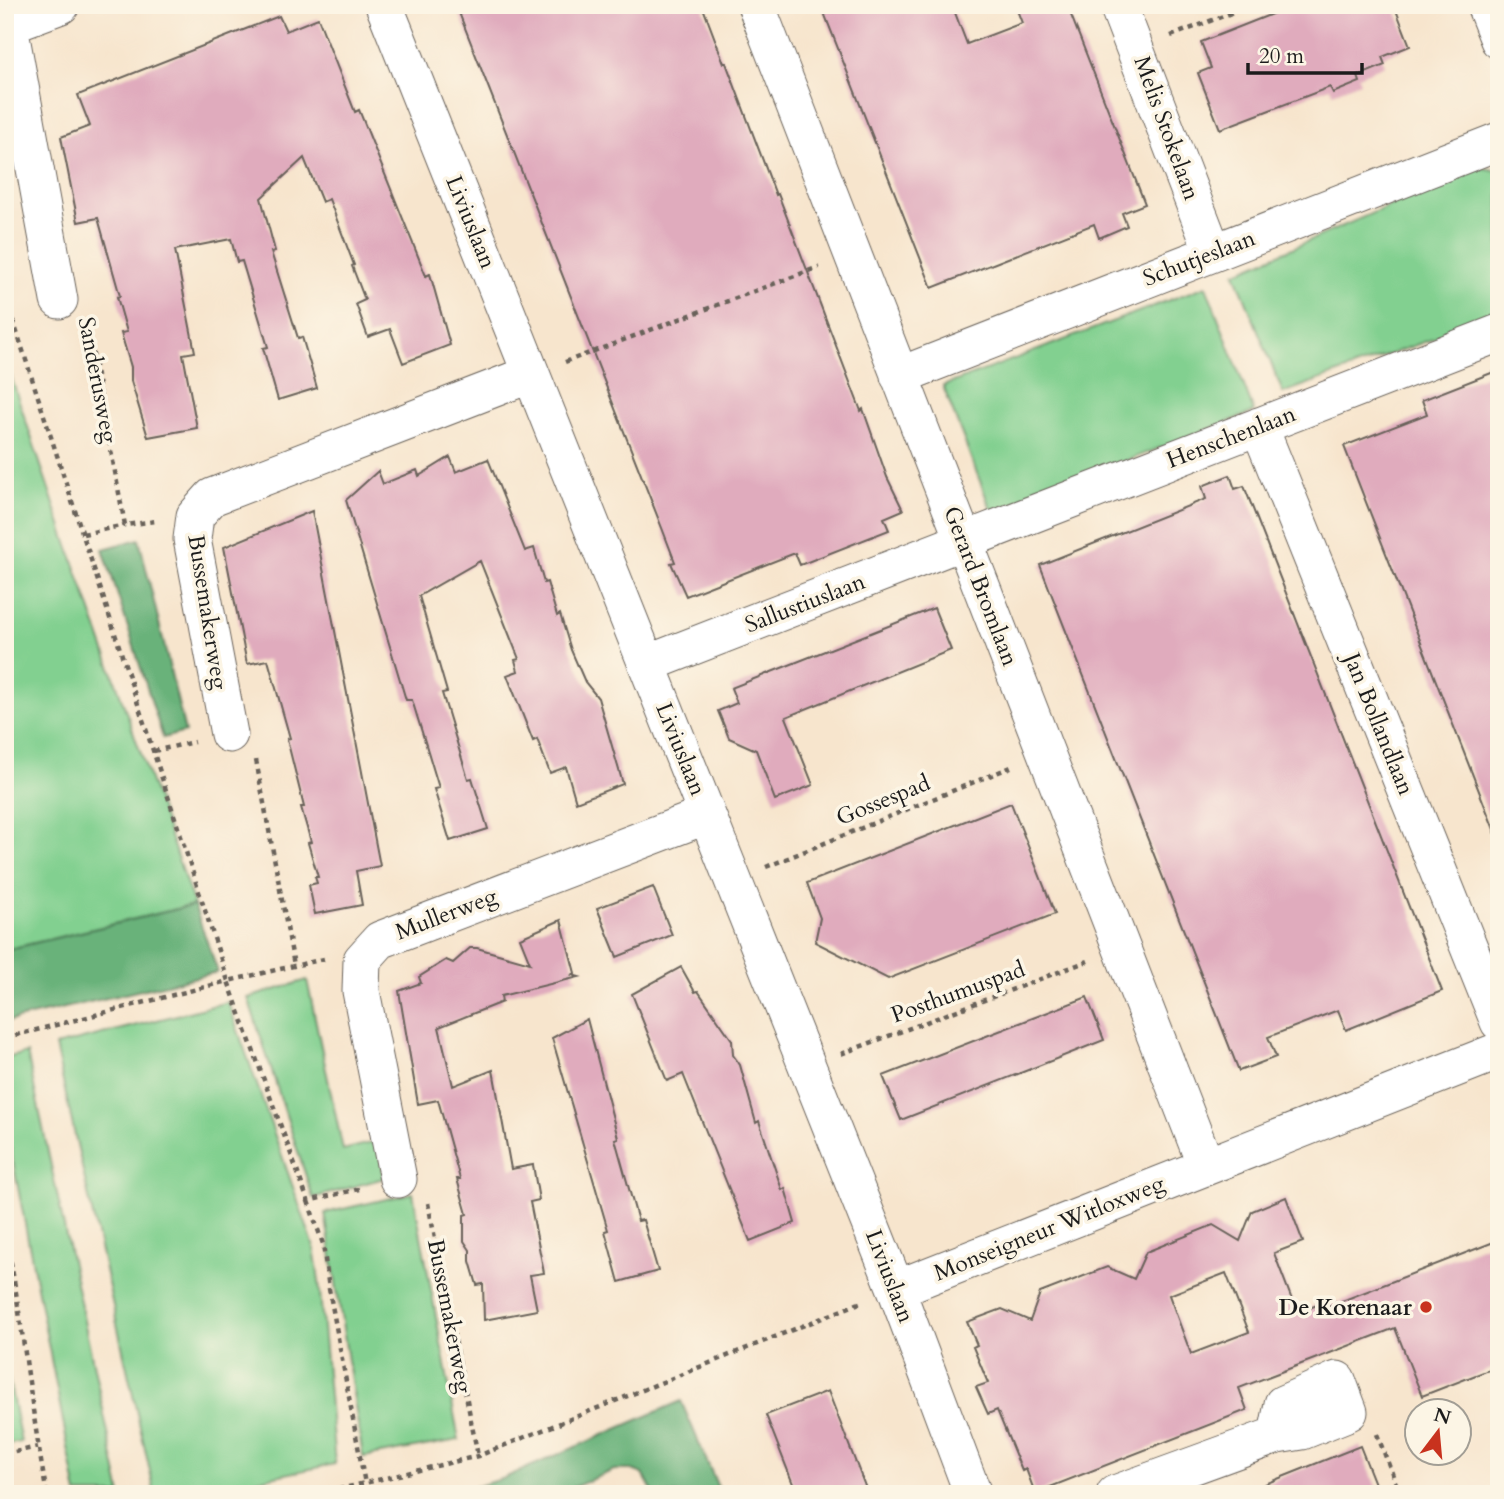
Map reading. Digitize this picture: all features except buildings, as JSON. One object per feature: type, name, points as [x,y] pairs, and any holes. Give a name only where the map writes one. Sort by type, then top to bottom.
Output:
[{"type":"street","points":[[7,26],[61,5]]},
{"type":"street","name":"Liviuslaan","points":[[384,5],[896,1289],[973,1494]]},
{"type":"street","name":"Gerard Bromlaan","points":[[756,5],[1206,1166]]},
{"type":"street","name":"Melis Stokelaan","points":[[1118,5],[1213,252]]},
{"type":"street","points":[[1485,5],[1499,40]]},
{"type":"street","name":"Sanderusweg","points":[[7,26],[60,300]]},
{"type":"street","name":"Schutjeslaan","points":[[899,376],[1499,141]]},
{"type":"street","name":"Henschenlaan","points":[[963,541],[1499,333]]},
{"type":"street","name":"Bussemakerweg","points":[[229,734],[192,539],[195,516],[212,497],[531,374]]},
{"type":"street","name":"Jan Bollandlaan","points":[[1259,426],[1499,1022]]},
{"type":"street","name":"Sallustiuslaan","points":[[647,664],[963,541]]},
{"type":"street","name":"Mullerweg","points":[[362,960],[380,940],[707,815]]},
{"type":"street","points":[[362,960],[361,991],[411,1177]]},
{"type":"street","name":"Monseigneur Witloxweg","points":[[896,1289],[1499,1051]]},
{"type":"street","points":[[1115,1494],[1277,1434]]},
{"type":"path","points":[[1137,49],[1252,5]]},
{"type":"path","points":[[531,374],[852,254]]},
{"type":"path","name":"Sanderusweg","points":[[60,300],[83,298],[125,525]]},
{"type":"path","points":[[5,318],[12,317],[228,981],[323,1244],[366,1485]]},
{"type":"path","points":[[83,534],[125,525],[195,516]]},
{"type":"path","points":[[229,734],[251,733],[293,965]]},
{"type":"path","name":"Gossespad","points":[[733,881],[1045,753]]},
{"type":"path","name":"Posthumuspad","points":[[807,1068],[1121,948]]},
{"type":"path","points":[[5,1038],[293,965],[344,954],[362,960]]},
{"type":"path","points":[[308,1201],[411,1177]]},
{"type":"path","name":"Bussemakerweg","points":[[411,1177],[478,1457]]},
{"type":"path","points":[[5,1232],[18,1294],[38,1447],[47,1494]]},
{"type":"path","points":[[319,1494],[478,1457],[896,1289]]},
{"type":"path","points":[[1376,1430],[1400,1494]]},
{"type":"path","points":[[5,1454],[38,1447]]},
{"type":"green space","points":[[1478,167],[1495,170],[1499,174],[1499,315],[1283,393],[1235,273]]},
{"type":"green space","points":[[1206,286],[1254,412],[992,512],[943,386]]},
{"type":"green space","points":[[5,359],[194,905],[5,950]]},
{"type":"green space","points":[[139,539],[185,732],[163,738],[103,549]]},
{"type":"green space","points":[[194,905],[218,972],[5,1022],[5,950]]},
{"type":"green space","points":[[307,980],[343,1150],[378,1141],[384,1178],[313,1198],[248,998]]},
{"type":"green space","points":[[228,1002],[314,1247],[335,1464],[187,1494],[155,1494],[55,1046]]},
{"type":"green space","points":[[27,1053],[121,1494],[77,1494],[5,1120],[5,1058]]},
{"type":"green space","points":[[413,1193],[459,1440],[363,1457],[325,1213]]},
{"type":"green space","points":[[5,1359],[21,1442],[5,1445]]},
{"type":"green space","points":[[681,1401],[721,1494],[654,1494],[643,1474],[632,1470],[614,1470],[558,1494],[452,1494],[504,1478]]},
{"type":"place","name":"De Korenaar","points":[[1426,1307]]}]
